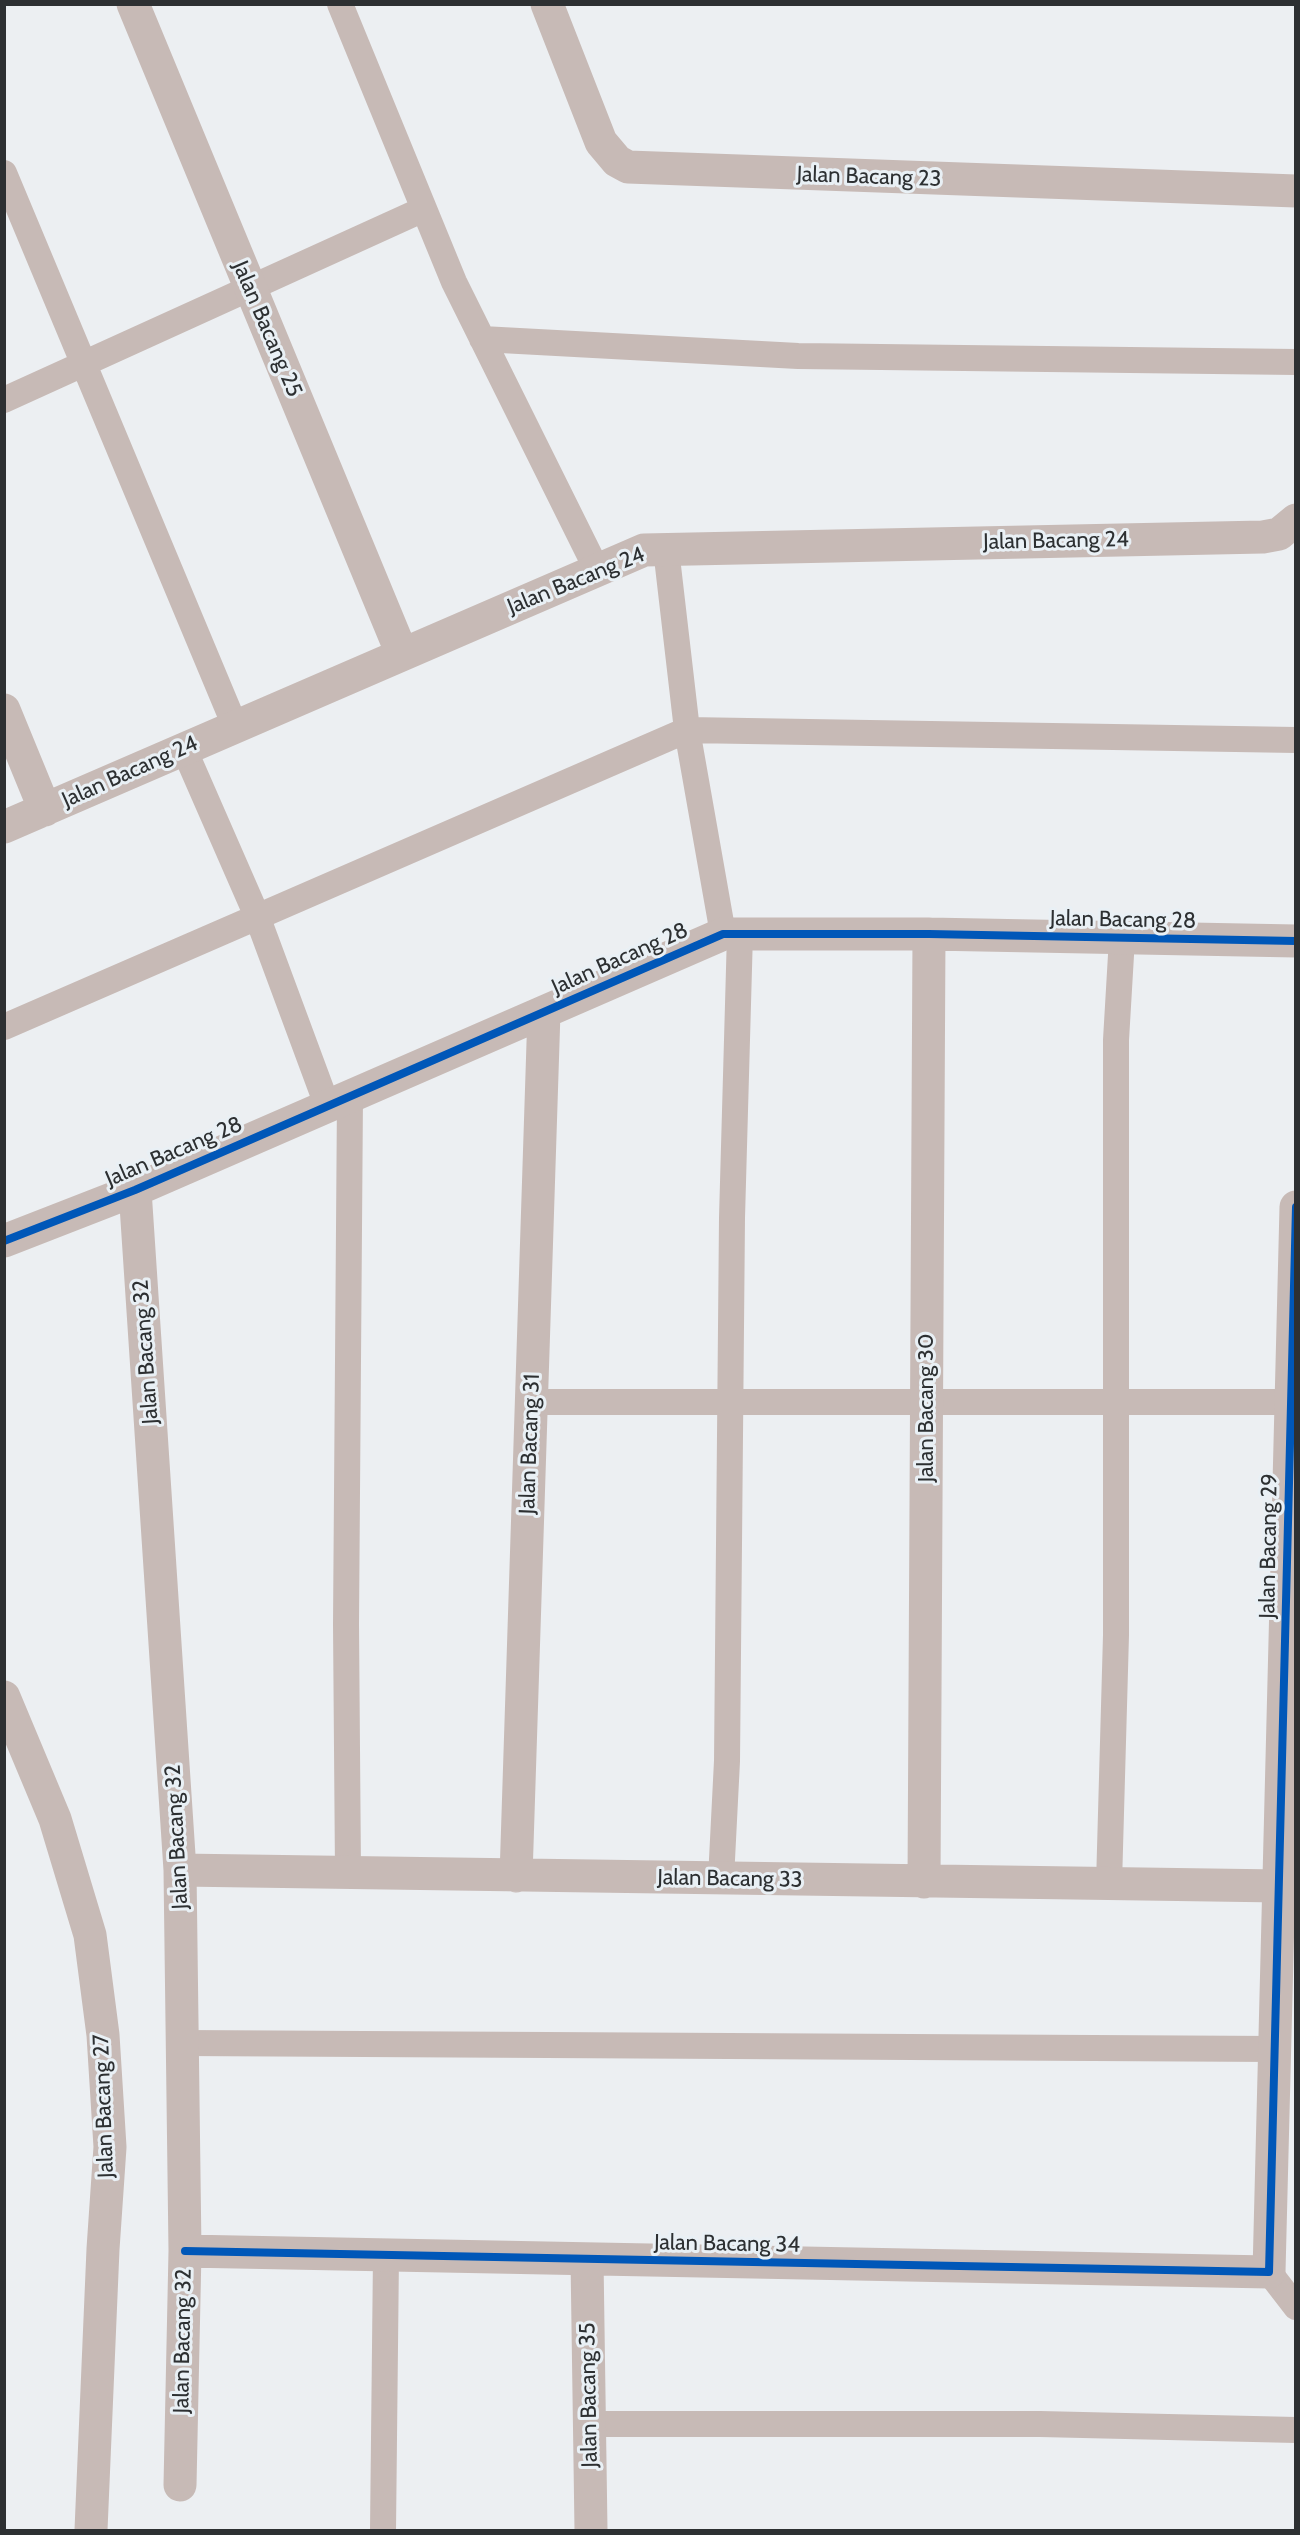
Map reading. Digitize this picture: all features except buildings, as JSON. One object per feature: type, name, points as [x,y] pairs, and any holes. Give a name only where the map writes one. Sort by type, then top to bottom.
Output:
[{"type":"street","name":"Jalan Bacang 25","points":[[133,4],[402,654]]},
{"type":"street","name":"Jalan Bacang 23","points":[[547,4],[602,142],[617,161],[628,167],[1296,191]]},
{"type":"street","name":"Jalan Bacang 24","points":[[4,827],[644,550],[1263,537],[1279,534],[1296,520]]},
{"type":"street","points":[[4,710],[45,810]]},
{"type":"street","name":"Jalan Bacang 28","points":[[4,1241],[135,1190],[543,1012],[732,933],[1296,941]]},
{"type":"street","name":"Jalan Bacang 30","points":[[924,1882],[929,934]]},
{"type":"street","name":"Jalan Bacang 31","points":[[516,1875],[543,1012]]},
{"type":"street","name":"Jalan Bacang 32","points":[[135,1190],[180,1870],[185,2251],[180,2485]]},
{"type":"street","name":"Jalan Bacang 29","points":[[1269,2272],[1296,1207]]},
{"type":"street","name":"Jalan Bacang 27","points":[[4,1697],[55,1819],[90,1935],[103,2036],[110,2147],[91,2530]]},
{"type":"street","name":"Jalan Bacang 33","points":[[180,1870],[1280,1887]]},
{"type":"street","name":"Jalan Bacang 34","points":[[185,2251],[1269,2272]]},
{"type":"street","name":"Jalan Bacang 35","points":[[587,2259],[591,2530]]},
{"type":"lane","points":[[340,4],[454,282],[597,570]]},
{"type":"lane","points":[[4,173],[236,726]]},
{"type":"lane","points":[[4,399],[424,209]]},
{"type":"lane","points":[[483,339],[798,356],[1296,362]]},
{"type":"lane","points":[[666,549],[687,730],[732,933],[728,1761],[721,1879]]},
{"type":"lane","points":[[4,1027],[687,730],[1296,740]]},
{"type":"lane","points":[[184,749],[339,1101],[348,1873]]},
{"type":"lane","points":[[1110,1884],[1116,1635],[1116,1040],[1122,938]]},
{"type":"lane","points":[[531,1402],[1291,1402]]},
{"type":"lane","points":[[182,2043],[1275,2049]]},
{"type":"lane","points":[[383,2530],[386,2255]]},
{"type":"lane","points":[[1269,2272],[1296,2307]]},
{"type":"lane","points":[[590,2424],[1040,2424],[1296,2430]]},
{"type":"cycle path","points":[[4,1241],[135,1190],[723,934],[929,934],[1296,941]]},
{"type":"cycle path","points":[[185,2251],[1269,2272],[1296,1207]]}]
